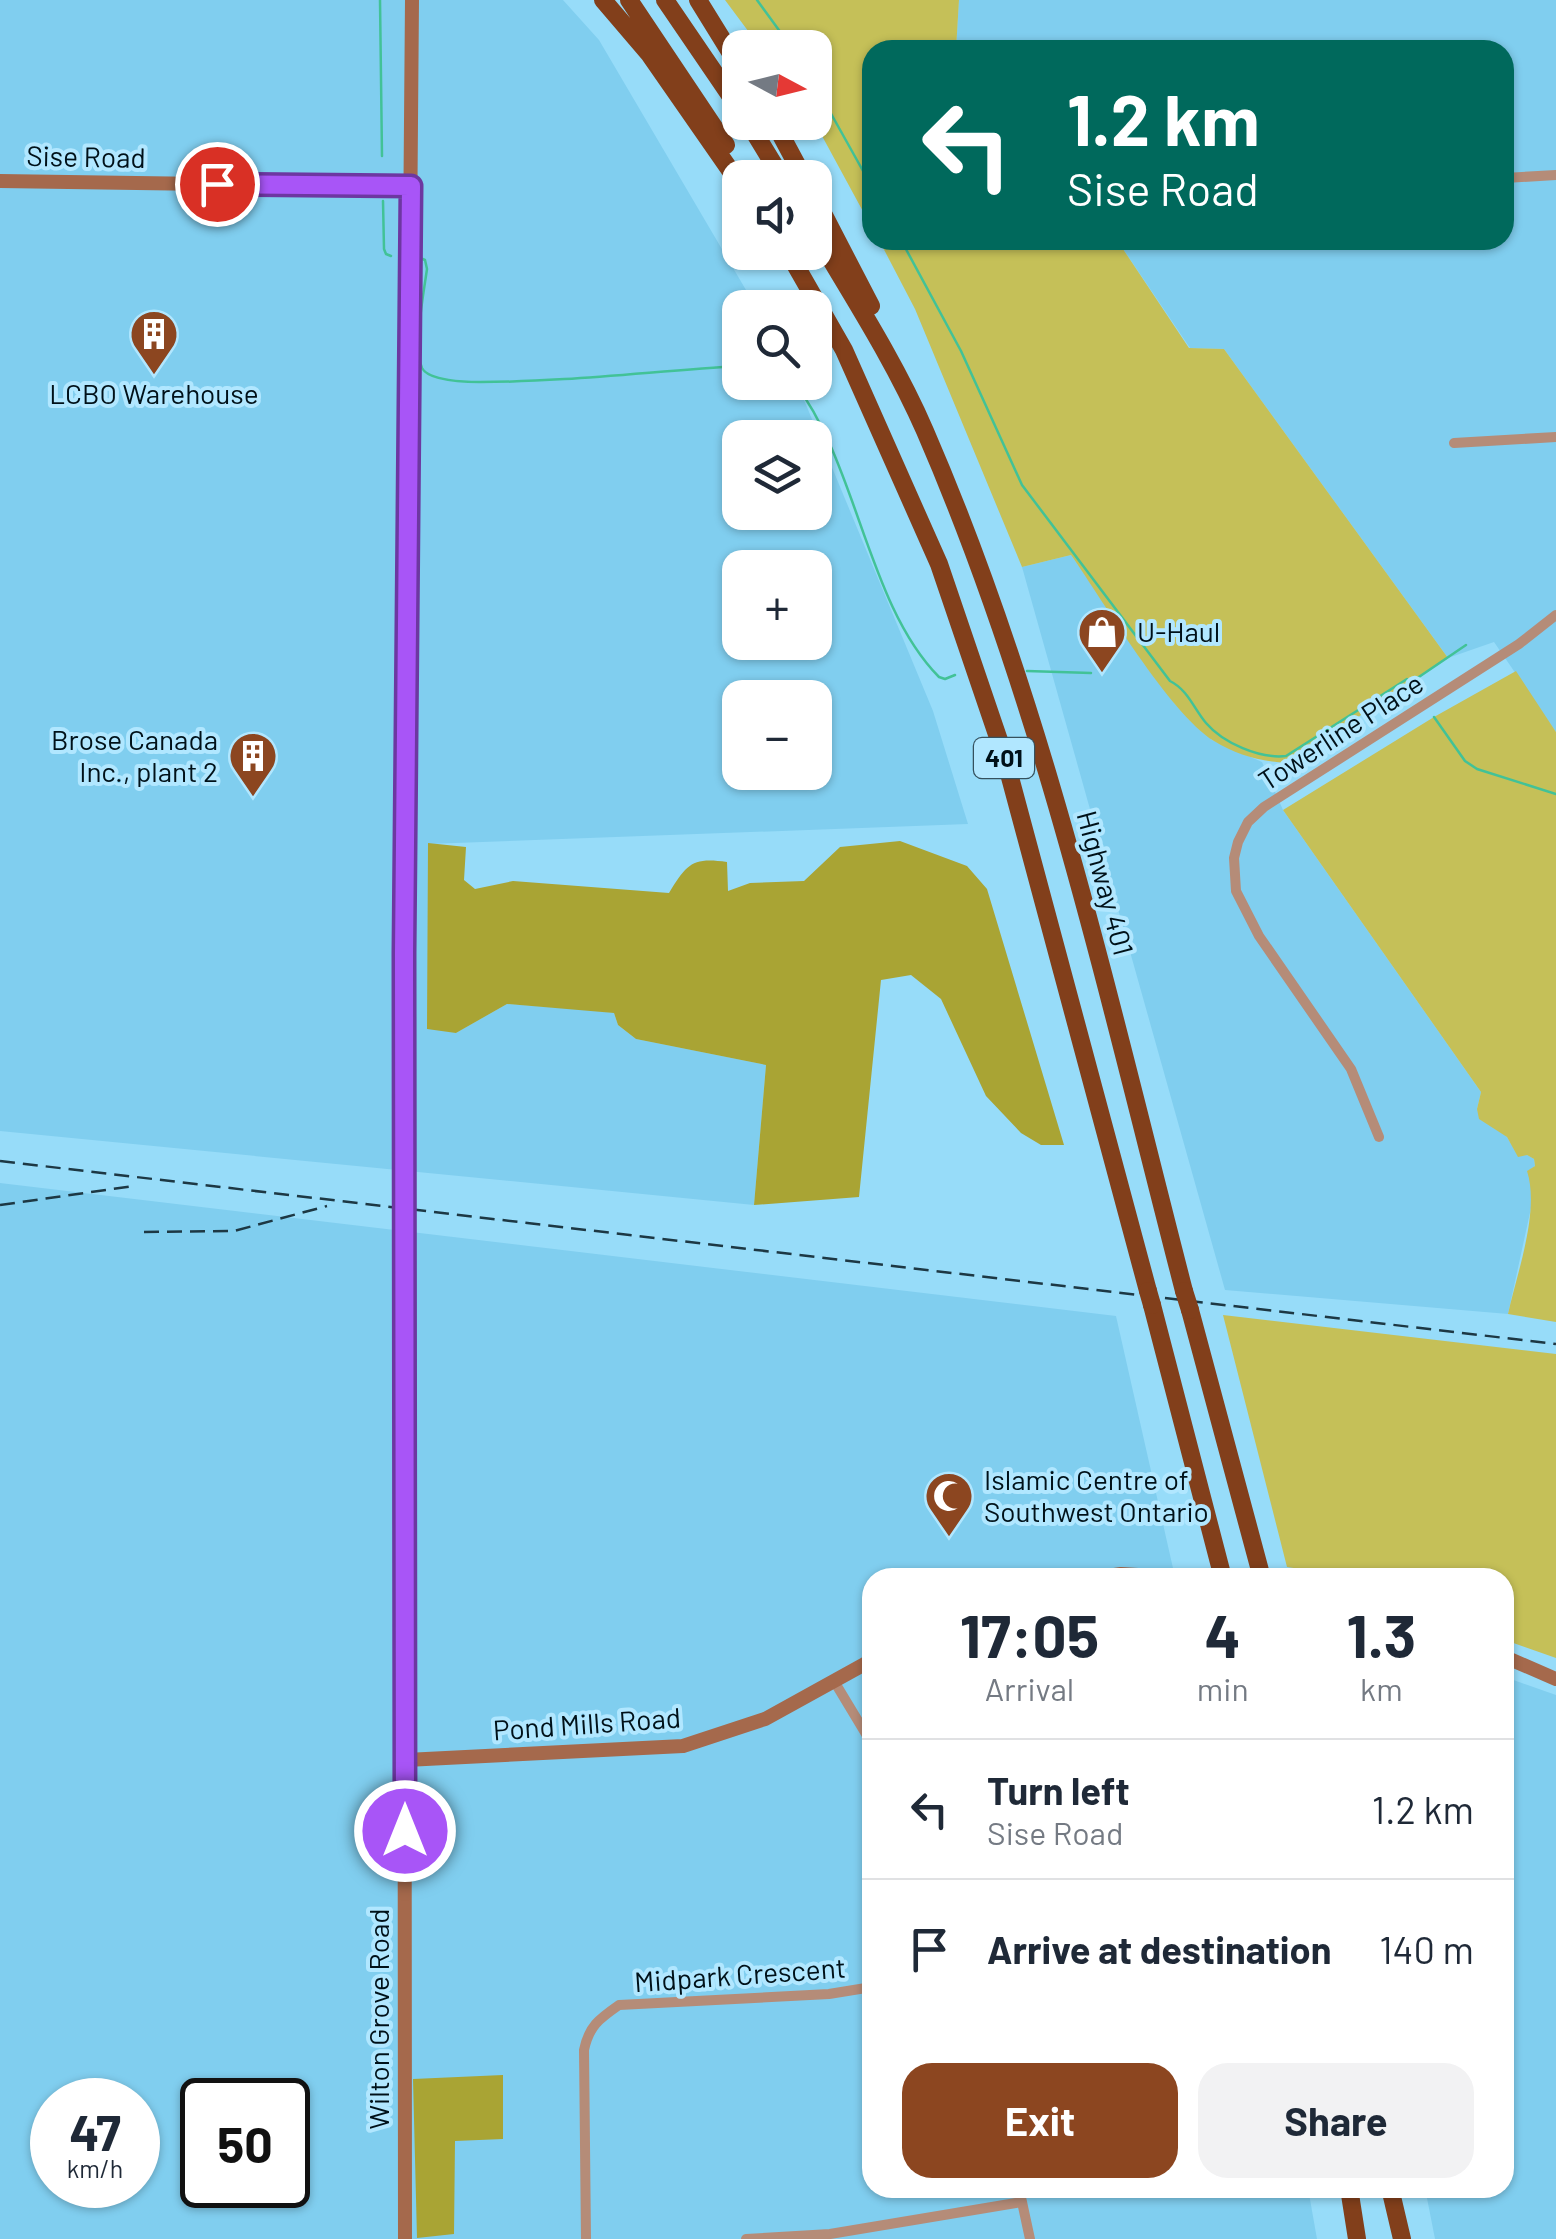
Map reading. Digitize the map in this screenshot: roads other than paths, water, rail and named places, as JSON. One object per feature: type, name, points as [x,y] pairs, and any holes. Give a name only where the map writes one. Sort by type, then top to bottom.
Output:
[{"type":"highway","points":[[602,0],[650,54],[723,160]]},
{"type":"highway","points":[[629,0],[703,107],[732,160]]},
{"type":"highway","points":[[665,0],[722,84]]},
{"type":"highway","points":[[698,0],[722,39]]},
{"type":"highway","points":[[832,231],[872,307],[884,349]]},
{"type":"highway","name":"Highway 401","points":[[832,261],[884,349],[924,428],[971,543],[1020,684],[1259,1568]]},
{"type":"highway","name":"401","points":[[798,270],[844,350],[939,564],[1004,755],[1221,1568]]},
{"type":"highway","points":[[1351,2198],[1357,2239]]},
{"type":"highway","points":[[1392,2198],[1400,2239]]},
{"type":"main road","name":"Wilton Grove Road","points":[[405,2239],[404,953],[412,0]]},
{"type":"main road","name":"Sise Road","points":[[0,181],[411,186]]},
{"type":"main road","points":[[1514,1661],[1556,1678]]},
{"type":"main road","name":"Pond Mills Road","points":[[406,1760],[683,1746],[765,1719],[862,1666]]},
{"type":"street","points":[[1514,177],[1556,175]]},
{"type":"street","points":[[1454,442],[1556,437]]},
{"type":"street","name":"Towerline Place","points":[[1379,1137],[1351,1069],[1244,912],[1234,880],[1238,842],[1248,822],[1264,806],[1519,644],[1556,615]]},
{"type":"street","points":[[834,1681],[862,1727]]},
{"type":"street","name":"Midpark Crescent","points":[[586,2239],[584,2050],[588,2030],[602,2017],[620,2005],[829,1994],[862,1989]]},
{"type":"street","points":[[1021,2198],[1030,2239]]},
{"type":"street","points":[[746,2239],[830,2234],[1022,2202]]},
{"type":"waterway","points":[[380,0],[382,156]]},
{"type":"waterway","points":[[757,0],[779,30]]},
{"type":"waterway","points":[[832,115],[862,169]]},
{"type":"waterway","points":[[383,201],[384,249],[391,256]]},
{"type":"waterway","points":[[906,250],[961,351],[1022,485],[1170,681],[1213,730],[1254,752],[1286,756],[1407,679],[1415,689]]},
{"type":"waterway","points":[[418,257],[425,260],[427,269],[420,319],[420,359],[422,368],[432,376],[466,382],[512,382],[722,367]]},
{"type":"waterway","points":[[806,400],[834,453],[895,612],[915,647],[939,677],[955,675]]},
{"type":"waterway","points":[[1410,683],[1466,645]]},
{"type":"waterway","points":[[1027,671],[1091,673]]},
{"type":"waterway","points":[[1434,717],[1465,761],[1477,769],[1556,794]]},
{"type":"railway","points":[[0,1161],[1556,1344]]},
{"type":"railway","points":[[0,1205],[134,1186]]},
{"type":"railway","points":[[144,1232],[234,1231],[327,1206]]},
{"type":"place","name":"LCBO Warehouse","points":[[154,376]]},
{"type":"place","name":"U-Haul","points":[[1102,674]]},
{"type":"place","name":"Brose Canada Inc., plant 2","points":[[253,798]]},
{"type":"place","name":"Islamic Centre of Southwest Ontario","points":[[949,1538]]}]
